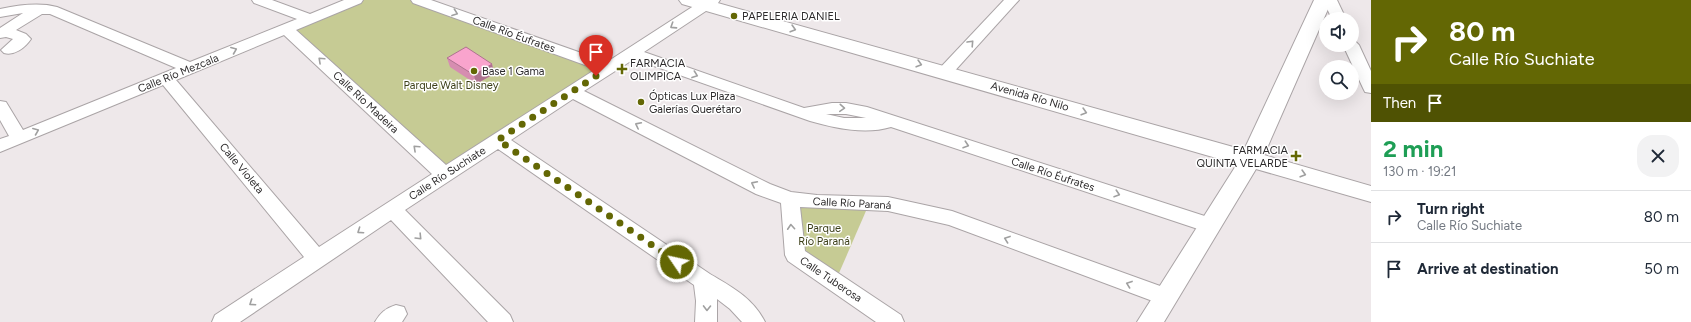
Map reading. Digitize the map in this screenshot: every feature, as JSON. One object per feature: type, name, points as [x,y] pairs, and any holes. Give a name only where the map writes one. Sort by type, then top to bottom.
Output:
[{"type":"street","points":[[259,0],[311,18]]},
{"type":"street","name":"Calle Río Mezcala","points":[[0,146],[356,0]]},
{"type":"street","name":"Calle Río Éufrates","points":[[418,0],[609,68]]},
{"type":"street","points":[[944,72],[1012,0]]},
{"type":"street","points":[[1150,322],[1251,159],[1323,0]]},
{"type":"street","points":[[1330,0],[1336,12]]},
{"type":"street","name":"Calle Río Suchiate","points":[[223,322],[392,209],[632,53],[703,2]]},
{"type":"street","name":"Avenida Río Nilo","points":[[703,2],[1371,194]]},
{"type":"street","points":[[0,13],[20,9],[52,10],[191,68]]},
{"type":"street","points":[[3,32],[41,9]]},
{"type":"street","name":"Calle Río Madeira","points":[[286,29],[445,175]]},
{"type":"street","points":[[3,32],[24,39],[9,50]]},
{"type":"street","points":[[1354,52],[1371,88]]},
{"type":"street","name":"Calle Río Éufrates","points":[[632,53],[804,114],[823,108],[841,108],[861,112],[1210,225]]},
{"type":"street","name":"Calle Violeta","points":[[166,78],[318,259]]},
{"type":"street","name":"Calle Río Paraná","points":[[572,92],[763,189],[790,199],[818,202],[888,204],[952,218],[1166,297]]},
{"type":"street","points":[[0,106],[19,138]]},
{"type":"street","points":[[498,140],[703,280],[738,301],[748,311],[754,322]]},
{"type":"street","name":"Calle Tuberosa","points":[[790,199],[795,255],[893,322]]},
{"type":"street","points":[[392,209],[502,322]]},
{"type":"street","points":[[703,280],[707,302],[706,322]]},
{"type":"green space","name":"Parque Walt Disney","points":[[356,0],[418,0],[609,68],[445,175],[286,29]]},
{"type":"green space","name":"Parque Río Paraná","points":[[791,201],[869,204],[836,280],[796,254]]},
{"type":"building","points":[[466,47],[492,64],[474,75],[447,58]]},
{"type":"place","name":"PAPELERIA DANIEL","points":[[734,16]]},
{"type":"place","name":"FARMACIA OLIMPICA","points":[[622,69]]},
{"type":"place","name":"Base 1 Gama","points":[[474,71]]},
{"type":"place","name":"Ópticas Lux Plaza Galerías Querétaro","points":[[641,102]]},
{"type":"place","name":"FARMACIA QUINTA VELARDE","points":[[1296,156]]},
{"type":"route","points":[[596,76],[498,140],[677,262]]}]
